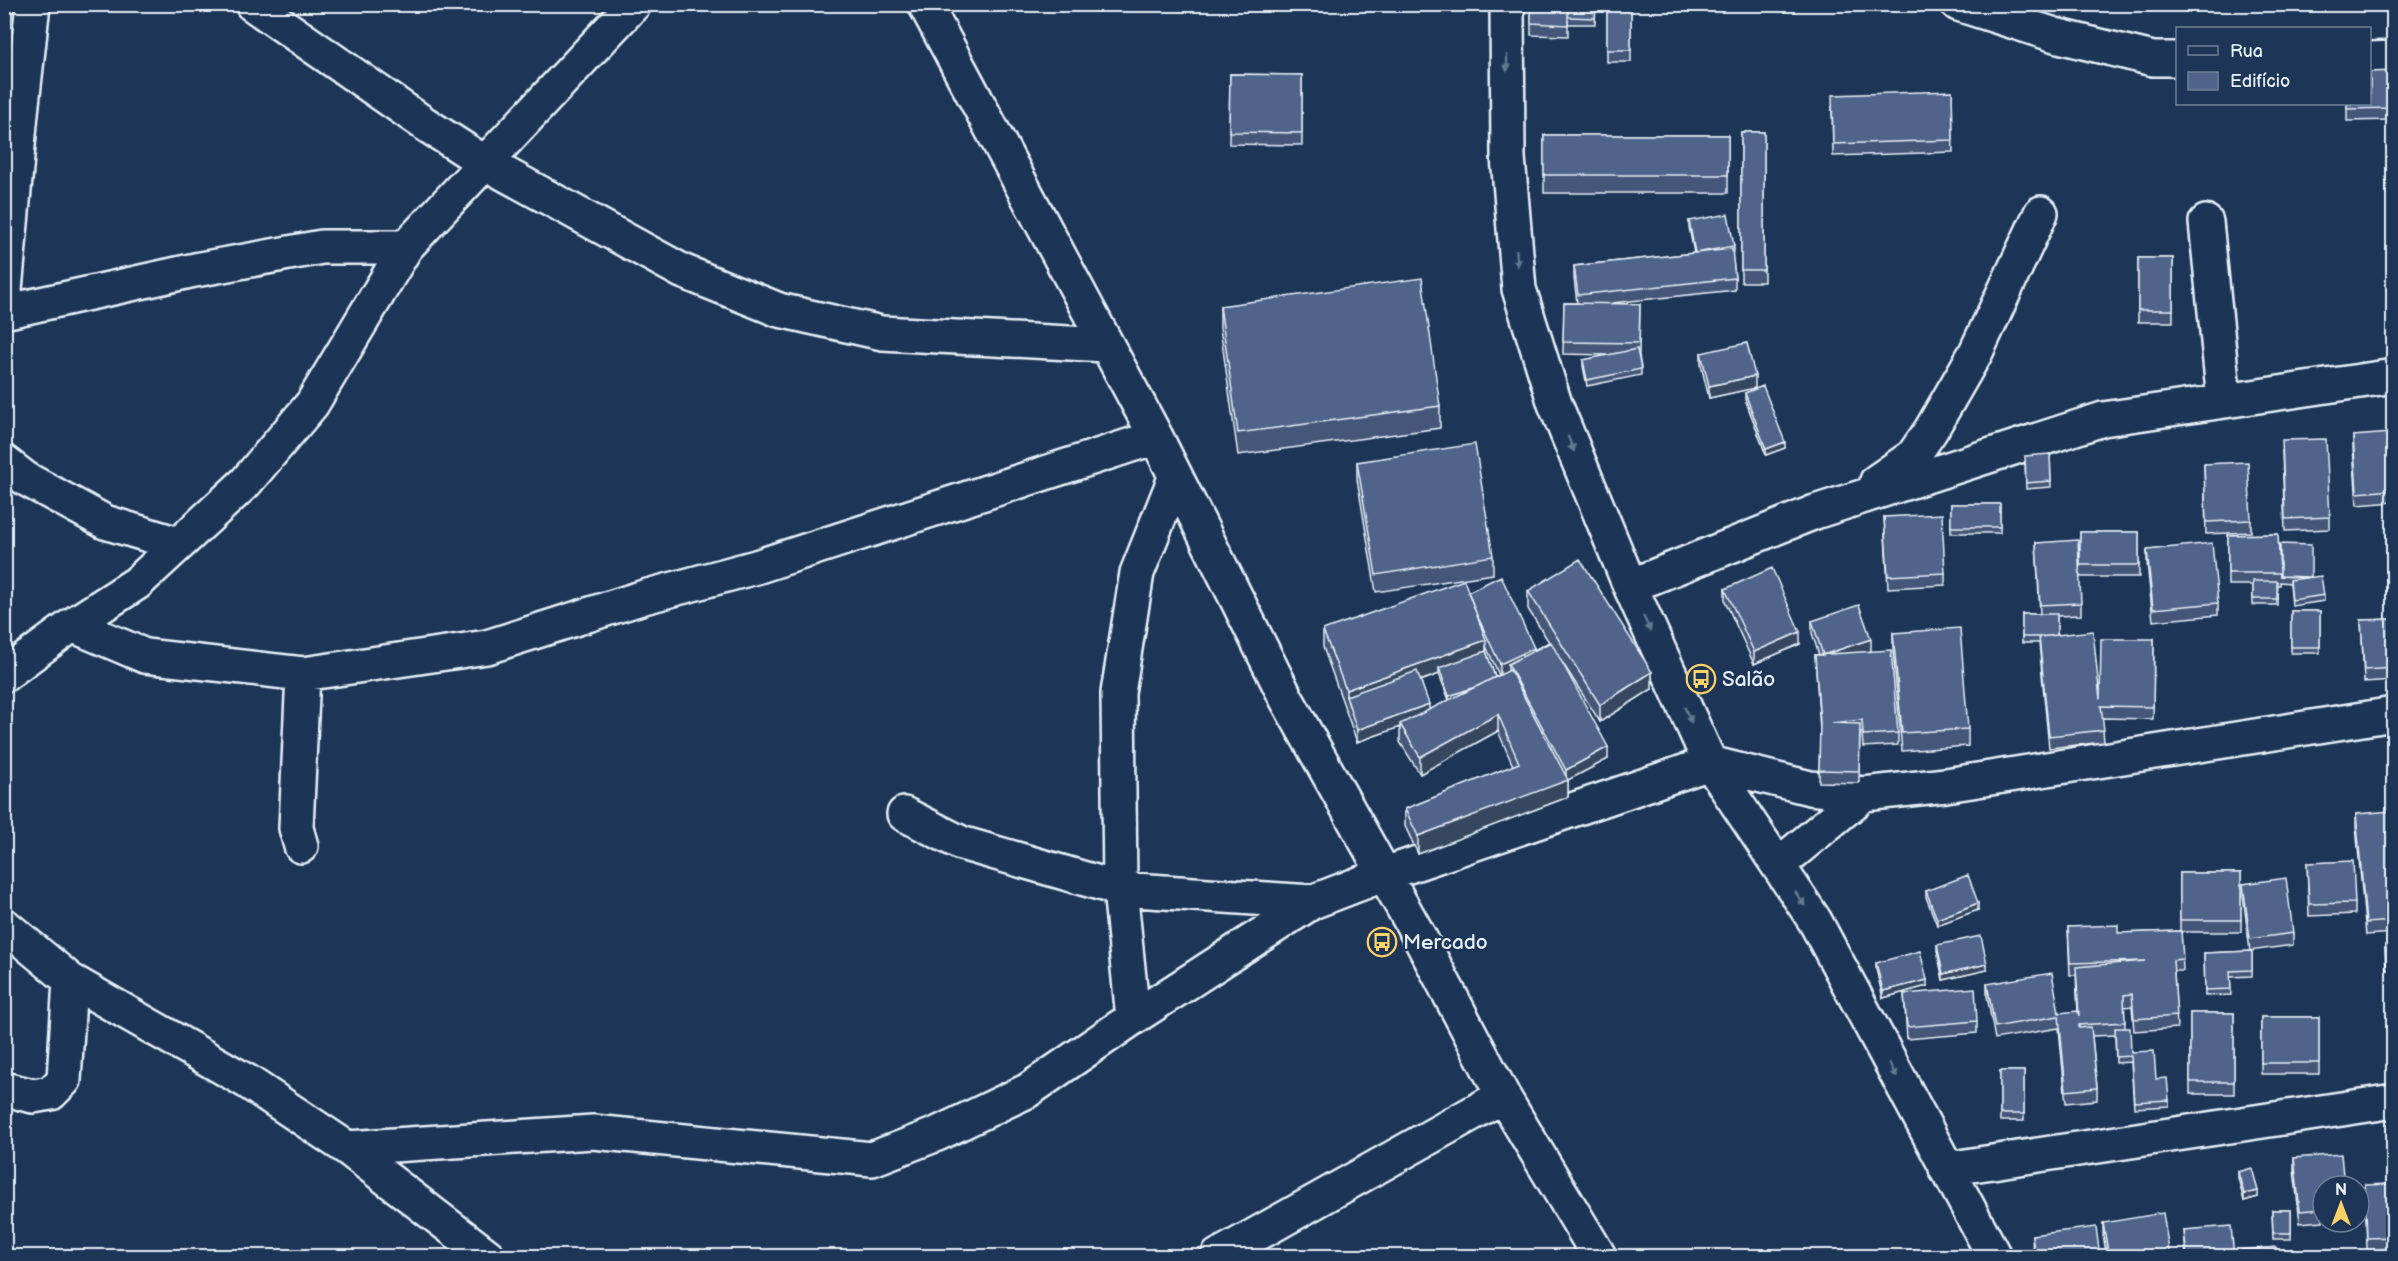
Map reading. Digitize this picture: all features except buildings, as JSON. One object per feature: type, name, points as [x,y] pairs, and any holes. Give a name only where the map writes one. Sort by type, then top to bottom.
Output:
[{"type":"street","points":[[4,301],[33,4]]},
{"type":"street","points":[[252,4],[425,124],[487,164],[682,272],[779,310],[882,333],[1107,345]]},
{"type":"street","points":[[4,675],[72,625],[136,584],[246,482],[312,404],[406,248],[487,164],[634,4]]},
{"type":"street","points":[[925,4],[1156,437],[1286,699],[1385,874],[1503,1096],[1599,1257]]},
{"type":"street","points":[[1507,4],[1508,157],[1519,289],[1555,404],[1630,586],[1710,763],[1815,921],[1994,1257]]},
{"type":"street","points":[[1958,4],[2055,35],[2153,59],[2176,59]]},
{"type":"street","points":[[2371,60],[2394,58]]},
{"type":"street","points":[[1815,512],[1887,476],[1913,456],[1931,430],[1976,352],[2041,213]]},
{"type":"street","points":[[2206,222],[2224,401]]},
{"type":"street","points":[[4,312],[195,270],[322,247],[406,248]]},
{"type":"street","points":[[1630,586],[1815,512],[2103,418],[2394,376]]},
{"type":"street","points":[[72,625],[145,656],[303,675],[487,647],[644,597],[756,567],[1156,437]]},
{"type":"street","points":[[4,462],[26,479],[105,522],[178,544]]},
{"type":"street","points":[[1133,1018],[1120,889],[1118,693],[1137,573],[1176,478]]},
{"type":"street","points":[[301,846],[296,828],[303,675]]},
{"type":"street","points":[[347,1148],[593,1132],[872,1159],[937,1134],[1028,1091],[1133,1018],[1312,902],[1385,874],[1710,763],[1810,788],[1864,794],[1946,785],[2394,714]]},
{"type":"street","points":[[1778,865],[1864,794]]},
{"type":"street","points":[[904,814],[961,843],[1120,889],[1312,902]]},
{"type":"street","points":[[4,925],[70,980],[248,1082],[347,1148],[488,1257]]},
{"type":"street","points":[[4,1089],[33,1096],[51,1094],[64,1080],[70,980]]},
{"type":"street","points":[[1218,1257],[1503,1096]]},
{"type":"street","points":[[1946,1169],[2394,1101]]},
{"type":"place","name":"Salão","points":[[1701,679]]},
{"type":"place","name":"Mercado","points":[[1382,942]]}]
